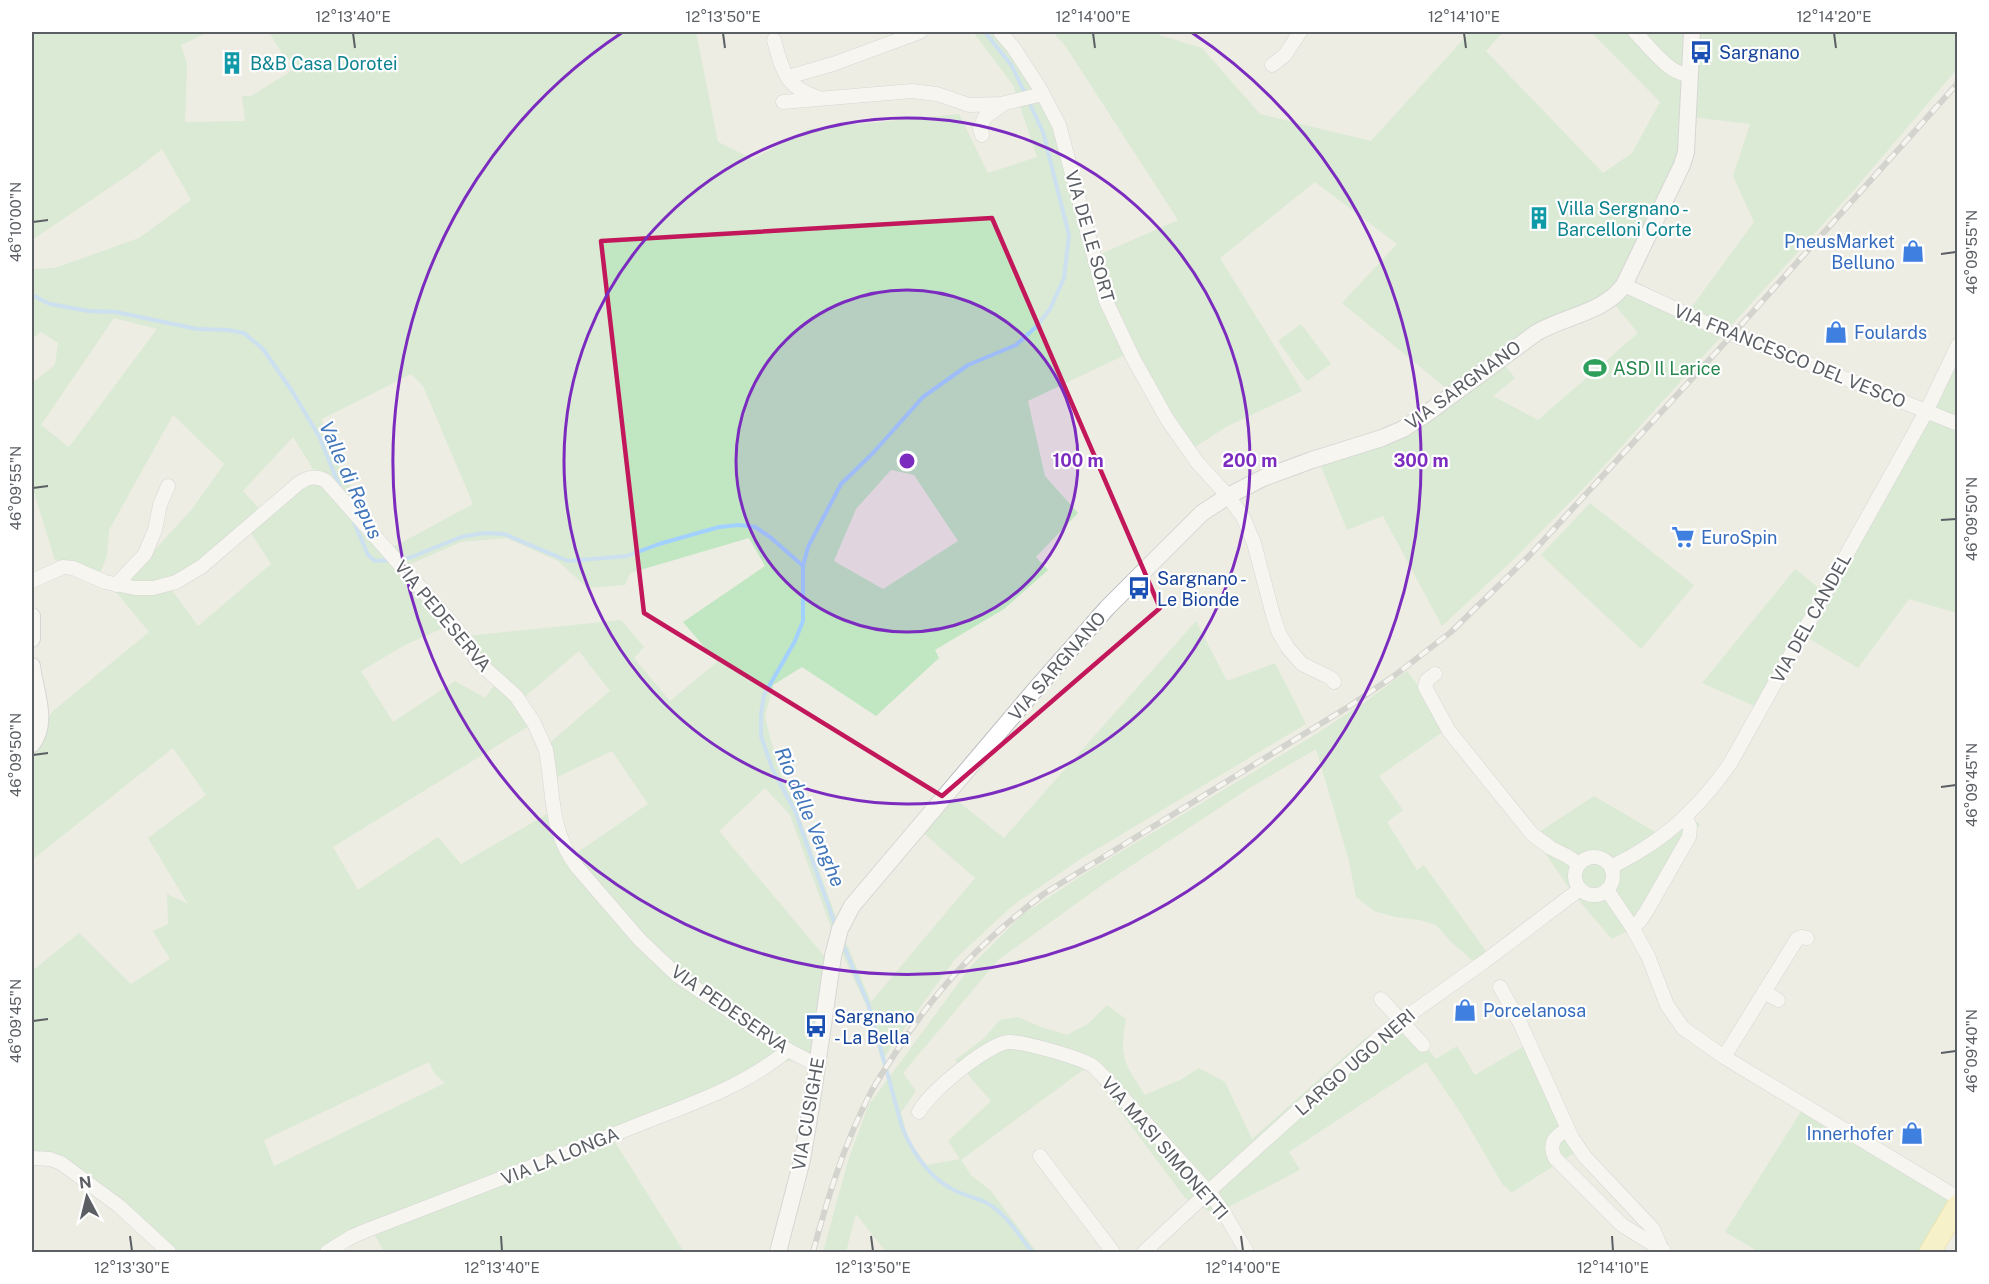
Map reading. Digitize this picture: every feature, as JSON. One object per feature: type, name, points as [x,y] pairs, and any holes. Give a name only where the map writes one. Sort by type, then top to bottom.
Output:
[{"type":"main road","points":[[1930,1252],[1958,1205]]},
{"type":"street","points":[[788,77],[833,64],[920,32]]},
{"type":"street","name":"VIA DE LE SORT","points":[[999,32],[1013,47],[1038,95],[1059,125],[1106,301],[1133,358],[1167,419],[1197,462],[1228,496],[1250,530],[1270,608],[1279,633],[1294,657],[1302,664],[1331,678],[1334,682]]},
{"type":"street","points":[[1272,65],[1285,55],[1300,32]]},
{"type":"street","points":[[1635,32],[1671,69],[1684,76],[1690,74]]},
{"type":"street","name":"VIA SARGNANO","points":[[830,973],[839,935],[852,906],[1107,608],[1202,513],[1228,496],[1263,478],[1403,429],[1536,333],[1603,304],[1619,292],[1682,165],[1688,136],[1692,32]]},
{"type":"street","points":[[774,40],[781,68],[794,86],[824,99]]},
{"type":"street","points":[[783,102],[912,91],[938,94],[969,105],[1003,104],[1038,95]]},
{"type":"street","points":[[982,135],[980,128],[985,117],[1003,104]]},
{"type":"street","name":"VIA FRANCESCO DEL VESCO","points":[[1624,285],[1732,335],[1958,424]]},
{"type":"street","name":"VIA DEL CANDEL","points":[[1612,867],[1642,850],[1685,816],[1716,783],[1736,755],[1827,586],[1926,412],[1958,345]]},
{"type":"street","name":"VIA PEDESERVA","points":[[32,582],[63,567],[73,568],[98,580],[135,588],[153,588],[176,582],[201,567],[304,480],[321,478],[335,489],[350,506],[458,631],[478,662],[516,696],[531,718],[546,750],[558,832],[568,856],[577,867],[640,940],[678,976],[788,1050],[813,1063],[818,1063]]},
{"type":"street","points":[[116,585],[145,554],[168,486]]},
{"type":"street","points":[[32,616],[32,639]]},
{"type":"street","points":[[32,666],[40,718],[39,729],[32,744]]},
{"type":"street","points":[[1435,674],[1427,680],[1425,687],[1449,731],[1532,834],[1579,864]]},
{"type":"street","points":[[1632,927],[1646,912],[1689,837],[1690,827],[1685,816]]},
{"type":"street","points":[[1588,857],[1599,857],[1609,862],[1612,867],[1613,879],[1607,890],[1596,895],[1590,895],[1580,889],[1575,879],[1576,868],[1588,857]]},
{"type":"street","name":"LARGO UGO NERI","points":[[1144,1252],[1361,1053],[1401,1020],[1485,961],[1580,889]]},
{"type":"street","points":[[1607,890],[1648,956],[1659,988],[1671,1012],[1683,1028],[1724,1057],[1958,1198]]},
{"type":"street","points":[[1724,1057],[1797,939],[1807,938]]},
{"type":"street","name":"VIA CUSIGHE","points":[[778,1252],[802,1160],[830,973]]},
{"type":"street","points":[[1500,987],[1520,1023],[1567,1130],[1585,1157],[1653,1229],[1664,1251]]},
{"type":"street","points":[[1764,992],[1778,1000]]},
{"type":"street","points":[[1381,999],[1423,1045]]},
{"type":"street","name":"VIA MASI SIMONETTI","points":[[919,1112],[929,1096],[991,1048],[1001,1043],[1021,1043],[1079,1060],[1092,1066],[1208,1192],[1224,1213],[1247,1252]]},
{"type":"street","name":"VIA LA LONGA","points":[[327,1252],[365,1231],[721,1092],[760,1072],[788,1050]]},
{"type":"street","points":[[1567,1130],[1553,1141],[1552,1152],[1555,1158],[1622,1225],[1664,1251]]},
{"type":"street","points":[[1040,1156],[1113,1252]]},
{"type":"street","points":[[32,1158],[61,1163],[119,1206],[169,1252]]},
{"type":"highlighted area","points":[[992,218],[1160,608],[942,796],[644,613],[601,241]]},
{"type":"green space","points":[[32,32],[209,32],[181,45],[187,64],[185,122],[245,121],[242,96],[251,96],[299,66],[283,55],[269,32],[696,32],[718,142],[753,159],[808,129],[959,114],[988,173],[1037,157],[1013,85],[973,32],[992,32],[1024,69],[1055,125],[1089,259],[1178,220],[1066,47],[1053,32],[1158,32],[1159,35],[1202,48],[1260,114],[1371,141],[1470,32],[1503,32],[1486,51],[1603,173],[1632,153],[1660,102],[1591,32],[1957,32],[1957,69],[1854,190],[1583,489],[1514,559],[1442,626],[1383,516],[1347,530],[1316,454],[1376,434],[1457,397],[1342,303],[1397,244],[1315,182],[1220,258],[1302,391],[1226,427],[1186,453],[1127,354],[1028,401],[1045,476],[1078,513],[1036,557],[1048,570],[1004,609],[935,650],[939,658],[876,716],[802,667],[773,685],[765,717],[778,767],[797,809],[837,920],[871,1002],[975,878],[921,831],[950,795],[1004,838],[1196,621],[1227,681],[1275,663],[1306,724],[1082,858],[1012,906],[955,959],[882,1063],[866,1005],[834,936],[790,815],[765,788],[719,831],[825,957],[813,1056],[761,1067],[608,1131],[684,1252],[384,1252],[368,1223],[324,1252],[178,1252],[119,1198],[32,1152],[32,971],[79,933],[131,984],[170,959],[153,931],[168,924],[167,894],[188,904],[148,838],[206,795],[173,748],[32,860],[32,740],[53,711],[149,632],[112,587],[152,553],[192,509],[224,464],[173,415],[109,530],[107,556],[100,573],[55,560],[32,486],[32,383],[55,365],[58,343],[41,332],[32,339],[32,269],[55,268],[139,238],[191,200],[162,149],[137,169],[32,240]],"holes":[[[1683,116],[1750,124],[1733,176],[1754,222],[1691,308],[1630,278],[1678,159]],[[1612,301],[1638,333],[1538,420],[1493,396],[1515,378],[1504,364],[1548,329]],[[114,318],[157,329],[69,447],[41,425]],[[411,374],[423,386],[473,504],[384,552],[369,535],[364,511],[329,449],[322,419]],[[293,437],[315,472],[266,516],[243,491]],[[891,470],[914,475],[958,541],[883,589],[834,561],[856,509]],[[249,530],[271,564],[198,626],[169,586]],[[507,538],[558,561],[587,588],[625,585],[630,573],[749,538],[765,566],[683,622],[717,662],[670,701],[634,658],[644,647],[621,620],[457,637],[502,674],[485,698],[455,681],[393,722],[361,671],[405,645],[448,626],[399,569],[461,542]],[[579,651],[610,691],[548,744],[551,780],[612,751],[648,804],[575,854],[554,810],[461,864],[438,837],[358,890],[333,847],[534,723],[522,699]],[[429,1062],[434,1073],[445,1083],[274,1166],[264,1140]]]},
{"type":"green space","points":[[1301,324],[1331,364],[1307,381],[1278,341]]},
{"type":"green space","points":[[1957,353],[1957,613],[1909,599],[1858,668],[1800,633],[1759,708],[1702,683],[1795,569],[1820,589]]},
{"type":"green space","points":[[1590,503],[1694,585],[1641,649],[1541,555]]},
{"type":"green space","points":[[1407,671],[1450,727],[1379,776],[1403,810],[1387,822],[1417,870],[1424,865],[1488,954],[1473,961],[1436,925],[1374,911],[1356,897],[1349,861],[1316,749],[1251,787],[1105,883],[998,960],[903,1073],[916,1091],[901,1113],[909,1141],[927,1165],[960,1159],[948,1141],[991,1101],[955,1060],[983,1039],[1000,1020],[1018,1017],[1067,1035],[1088,1024],[1107,1005],[1126,1019],[1123,1043],[1125,1060],[1145,1095],[1182,1079],[1199,1068],[1225,1082],[1252,1139],[1363,1040],[1399,1014],[1436,1059],[1457,1046],[1475,1075],[1533,1041],[1577,1134],[1587,1145],[1511,1193],[1506,1186],[1504,1187],[1462,1115],[1426,1062],[1289,1152],[1300,1170],[1215,1214],[1185,1198],[1087,1067],[961,1160],[971,1175],[991,1191],[1037,1252],[886,1252],[856,1214],[846,1252],[823,1252],[848,1161],[868,1106],[971,966],[1022,915],[1089,871],[1313,736]]},
{"type":"green space","points":[[1594,796],[1664,837],[1689,818],[1700,824],[1655,904],[1653,917],[1612,939],[1574,895],[1533,836]]},
{"type":"green space","points":[[1802,1110],[1957,1200],[1936,1252],[1759,1252],[1725,1232]]},
{"type":"waterway","name":"Rio delle Venghe","points":[[836,927],[795,811],[772,768],[761,736],[764,695],[795,641],[803,621],[803,566],[808,547],[841,484],[872,454],[923,397],[968,365],[1016,345],[1037,326],[1050,309],[1064,278],[1069,235],[1043,132],[1012,66],[985,32]]},
{"type":"waterway","name":"Valle di Repus","points":[[32,295],[50,304],[88,311],[116,312],[197,329],[244,333],[263,349],[292,391],[320,438],[340,488]]},
{"type":"waterway","name":"Valle di Repus","points":[[353,520],[368,555],[375,561],[392,560]]},
{"type":"waterway","name":"Valle di Repus","points":[[400,559],[409,558],[461,537],[484,533],[504,534],[568,561],[627,556],[659,544],[719,527],[739,525],[755,527],[803,566]]},
{"type":"waterway","name":"Rio delle Venghe","points":[[842,942],[869,1006],[902,1127],[917,1156],[939,1181],[958,1192],[992,1206],[1011,1224],[1032,1252]]},
{"type":"railway","points":[[813,1252],[843,1155],[871,1092],[912,1028],[963,965],[1001,929],[1045,893],[1348,707],[1394,676],[1451,632],[1530,555],[1732,335],[1958,83]]},
{"type":"place","name":"Sargnano","points":[[1701,52]]},
{"type":"place","name":"B&B Casa Dorotei","points":[[232,63]]},
{"type":"place","name":"Villa Sergnano - Barcelloni Corte","points":[[1539,218]]},
{"type":"place","name":"PneusMarket Belluno","points":[[1913,251]]},
{"type":"place","name":"Foulards","points":[[1836,332]]},
{"type":"place","name":"ASD Il Larice","points":[[1595,368]]},
{"type":"place","name":"EuroSpin","points":[[1683,537]]},
{"type":"place","name":"Sargnano - Le Bionde","points":[[1139,588]]},
{"type":"place","name":"Porcelanosa","points":[[1465,1010]]},
{"type":"place","name":"Sargnano - La Bella","points":[[816,1026]]},
{"type":"place","name":"Innerhofer","points":[[1912,1133]]}]
